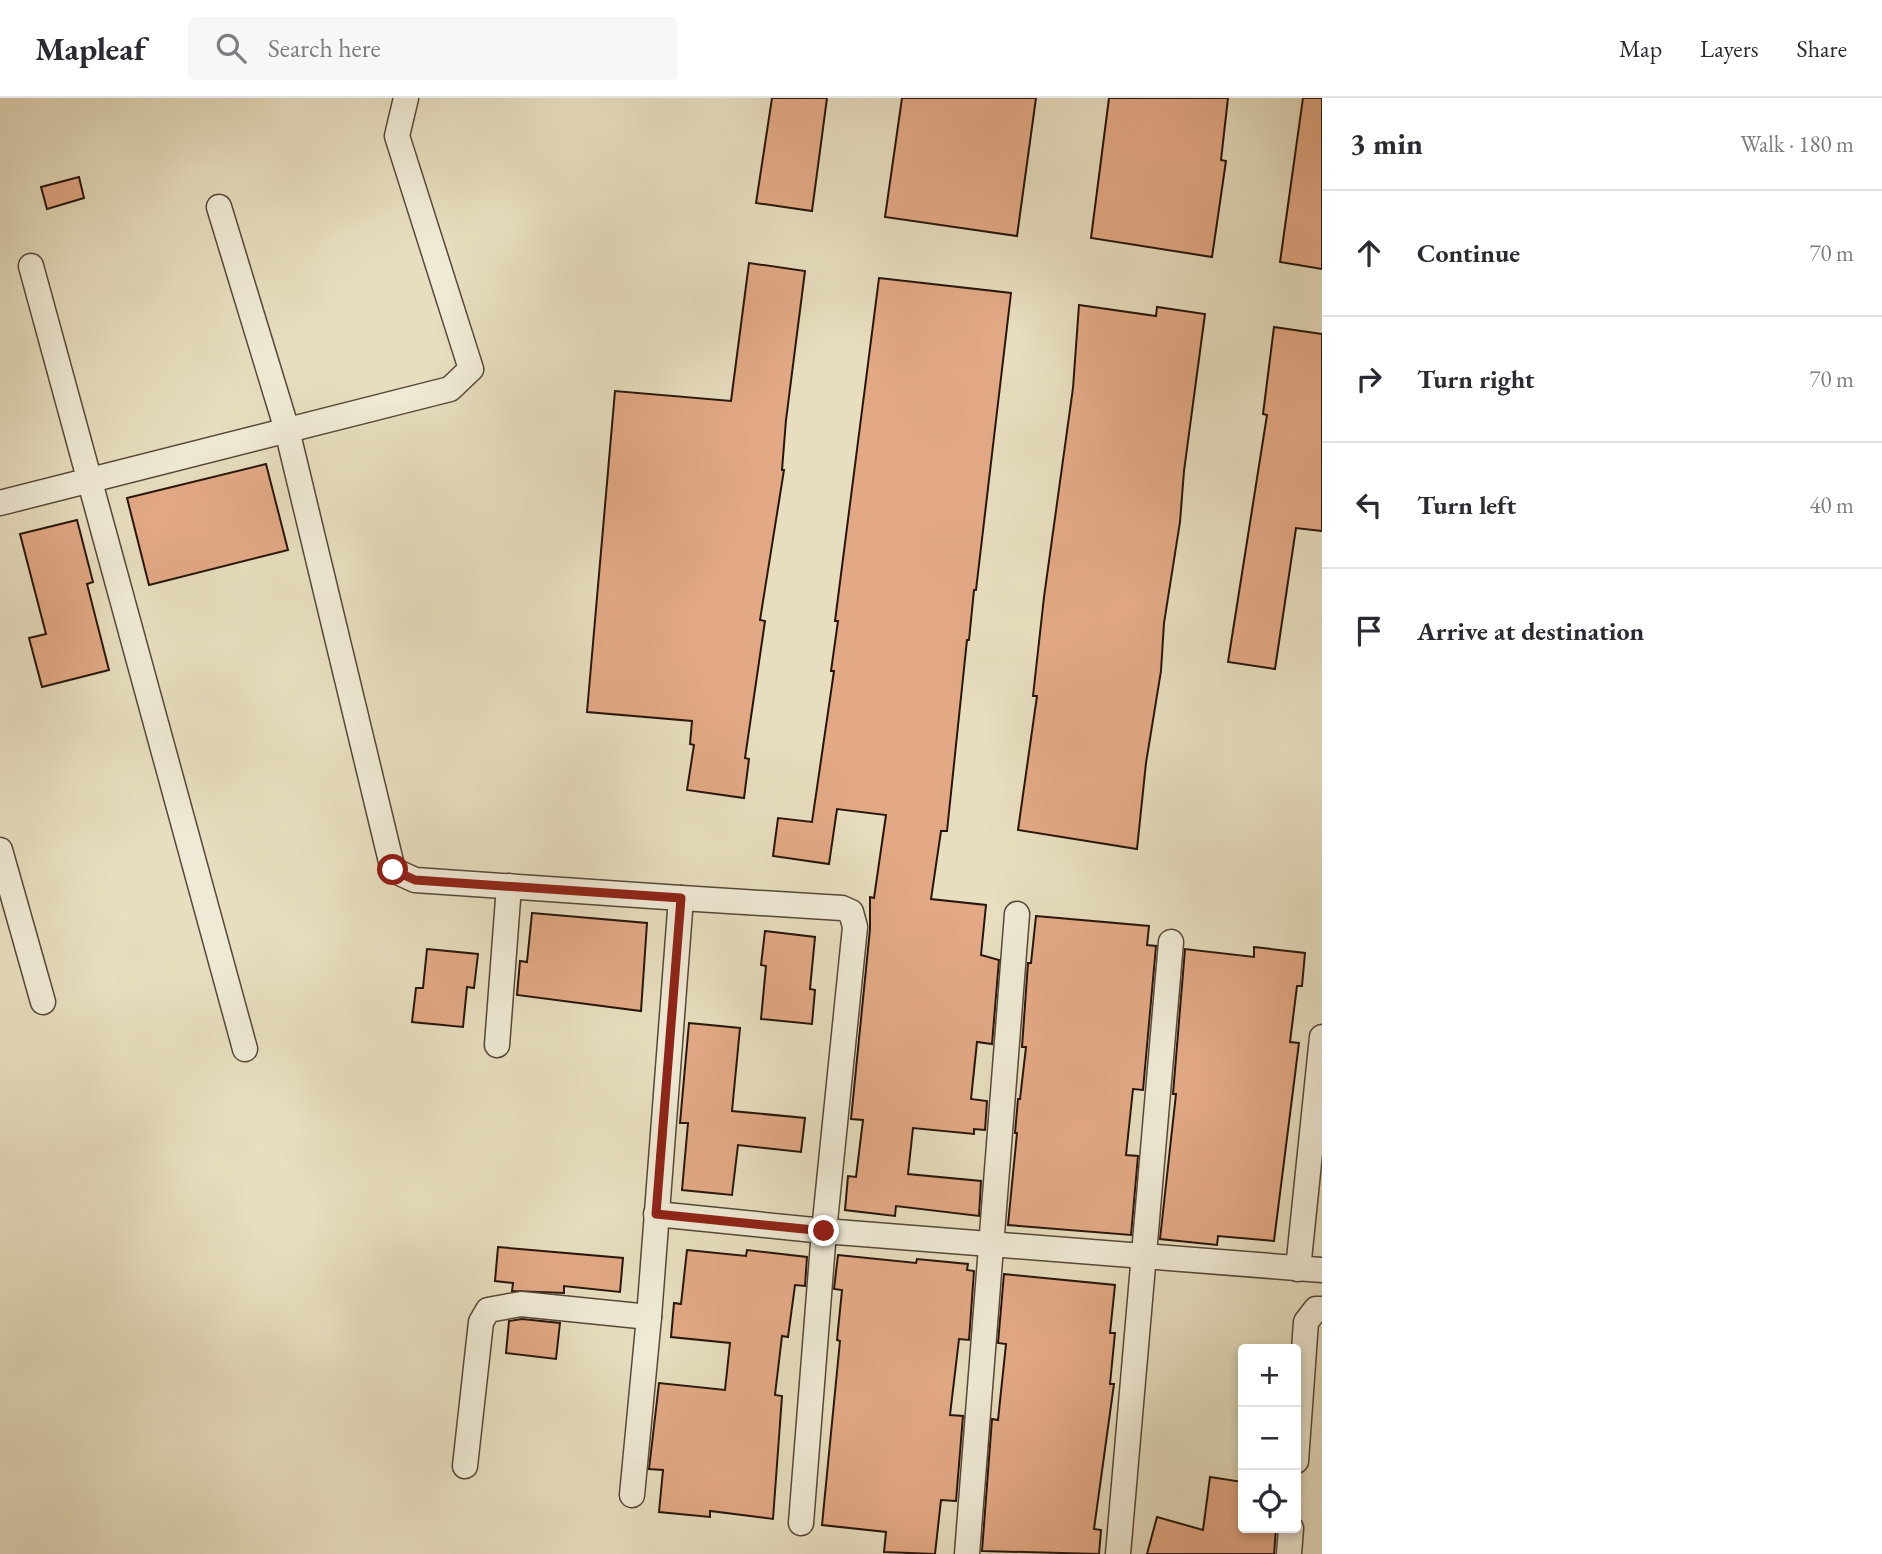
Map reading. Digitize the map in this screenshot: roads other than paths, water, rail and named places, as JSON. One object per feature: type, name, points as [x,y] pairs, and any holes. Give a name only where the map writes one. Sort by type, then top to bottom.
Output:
[{"type":"street","points":[[0,503],[450,389],[471,369],[397,136],[406,98]]},
{"type":"street","points":[[219,207],[287,430],[393,870],[415,880],[842,908],[851,912],[855,926],[824,1231],[801,1523]]},
{"type":"street","points":[[32,266],[245,1049]]},
{"type":"street","points":[[0,850],[43,1002]]},
{"type":"street","points":[[497,1045],[509,886]]},
{"type":"street","points":[[632,1495],[649,1317],[681,898]]},
{"type":"street","points":[[967,1554],[989,1243],[1017,914]]},
{"type":"street","points":[[1118,1554],[1171,942]]},
{"type":"street","points":[[656,1214],[824,1231],[1310,1270],[1322,1037]]},
{"type":"street","points":[[465,1466],[481,1322],[488,1310],[521,1304],[649,1317]]},
{"type":"street","points":[[1300,1407],[1306,1322],[1315,1309],[1322,1309]]},
{"type":"street","points":[[1289,1554],[1291,1533]]}]
